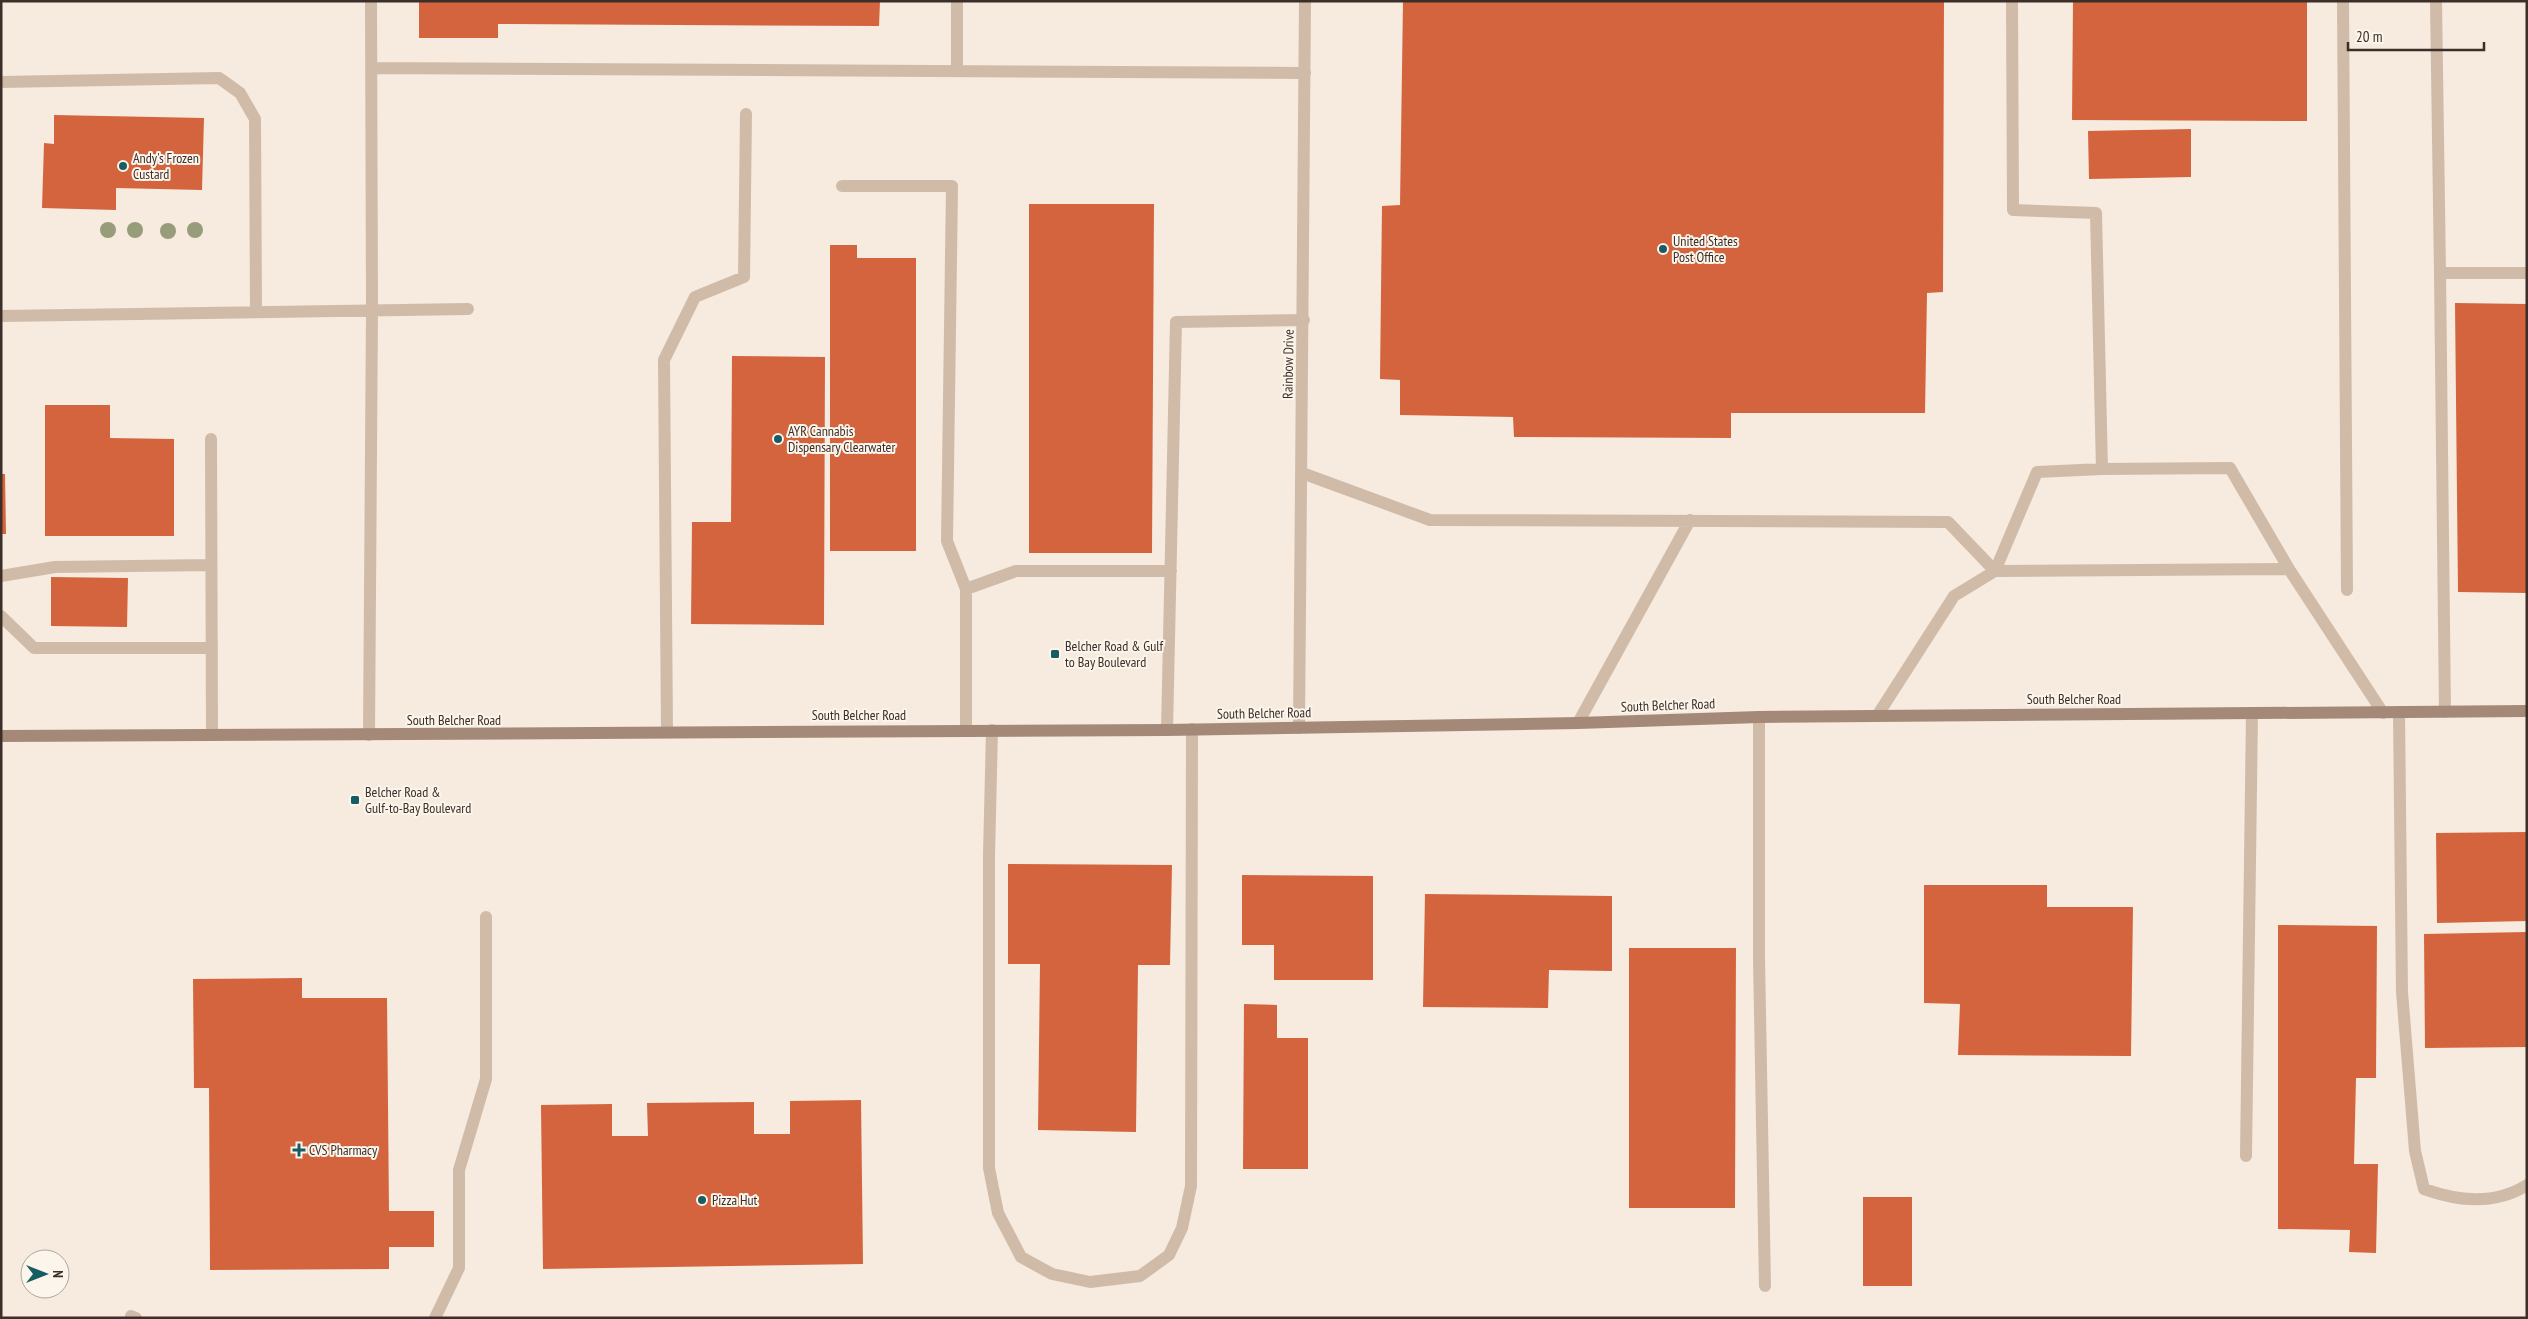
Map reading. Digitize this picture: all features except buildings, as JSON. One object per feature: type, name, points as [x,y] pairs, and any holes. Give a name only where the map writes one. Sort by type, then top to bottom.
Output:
[{"type":"main road","name":"South Belcher Road","points":[[1,736],[369,735],[667,731],[1167,730],[1578,723],[1759,716],[2527,711]]},
{"type":"street","points":[[369,735],[372,309],[371,1]]},
{"type":"street","points":[[957,1],[957,71]]},
{"type":"street","name":"Rainbow Drive","points":[[1299,728],[1304,320],[1305,1]]},
{"type":"street","points":[[2012,1],[2013,210],[2096,213],[2102,469]]},
{"type":"street","points":[[2343,1],[2348,590]]},
{"type":"street","points":[[2436,1],[2446,712]]},
{"type":"street","points":[[371,68],[1305,72]]},
{"type":"street","points":[[1,82],[219,78],[240,93],[255,119],[256,312]]},
{"type":"street","points":[[667,731],[664,360],[695,297],[744,277],[746,114]]},
{"type":"street","points":[[842,186],[952,186],[947,541],[966,589],[966,730]]},
{"type":"street","points":[[2440,273],[2527,273]]},
{"type":"street","points":[[1,316],[468,309]]},
{"type":"street","points":[[1167,730],[1176,322],[1304,320]]},
{"type":"street","points":[[211,439],[212,735]]},
{"type":"street","points":[[1995,571],[2037,472],[2102,469],[2230,468],[2289,569],[2383,712]]},
{"type":"street","points":[[1302,473],[1430,520],[1948,522],[1995,571]]},
{"type":"street","points":[[1578,723],[1690,520]]},
{"type":"street","points":[[1,576],[55,567],[211,565]]},
{"type":"street","points":[[1877,716],[1954,596],[1995,571],[2289,569]]},
{"type":"street","points":[[966,589],[1016,571],[1171,571]]},
{"type":"street","points":[[1,616],[34,648],[212,648]]},
{"type":"street","points":[[2399,712],[2402,992],[2415,1151],[2424,1189],[2449,1198],[2477,1199],[2513,1194],[2527,1185]]},
{"type":"street","points":[[2246,1156],[2252,713]]},
{"type":"street","points":[[1759,716],[1759,958],[1765,1286]]},
{"type":"street","points":[[992,730],[989,855],[989,1168],[998,1213],[1021,1257],[1052,1274],[1090,1282],[1140,1276],[1169,1255],[1182,1228],[1191,1186],[1192,729]]},
{"type":"street","points":[[435,1318],[459,1268],[459,1170],[486,1079],[486,917]]},
{"type":"place","name":"Andy's Frozen Custard","points":[[123,166]]},
{"type":"place","name":"United States Post Office","points":[[1663,249]]},
{"type":"place","name":"AYR Cannabis Dispensary Clearwater","points":[[778,439]]},
{"type":"place","name":"Belcher Road & Gulf to Bay Boulevard","points":[[1055,654]]},
{"type":"place","name":"Belcher Road & Gulf-to-Bay Boulevard","points":[[355,800]]},
{"type":"place","name":"CVS Pharmacy","points":[[299,1150]]},
{"type":"place","name":"Pizza Hut","points":[[702,1200]]}]
